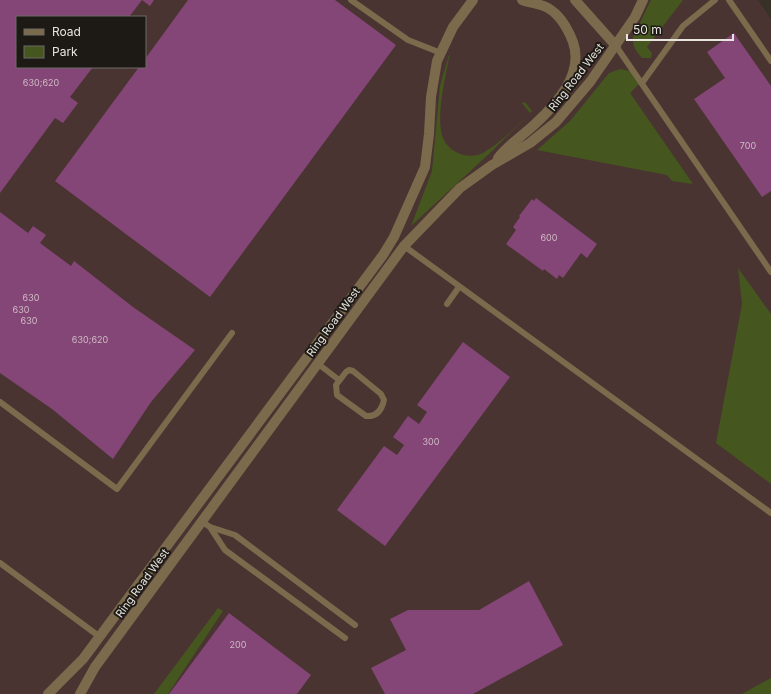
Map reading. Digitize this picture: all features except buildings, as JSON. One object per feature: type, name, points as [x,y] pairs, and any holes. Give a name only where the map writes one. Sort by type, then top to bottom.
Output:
[{"type":"street","points":[[492,165],[502,152],[534,125],[563,94],[573,75],[576,52],[570,35],[562,20],[548,8],[522,0]]},
{"type":"street","points":[[575,0],[616,46]]},
{"type":"street","name":"Ring Road West","points":[[80,694],[94,667],[404,246],[460,188],[492,165],[530,143],[556,122],[590,82],[616,46],[644,0]]},
{"type":"street","name":"Ring Road West","points":[[48,694],[83,659],[100,637],[383,255],[394,237],[425,166],[429,134],[431,97],[437,61],[453,27],[474,1]]},
{"type":"lane","points":[[351,0],[408,40],[441,53]]},
{"type":"lane","points":[[642,83],[683,26],[715,0]]},
{"type":"lane","points":[[729,0],[771,61]]},
{"type":"lane","points":[[616,46],[771,272]]},
{"type":"lane","points":[[404,246],[771,513]]},
{"type":"lane","points":[[447,304],[459,287]]},
{"type":"lane","points":[[0,402],[118,489],[232,333]]},
{"type":"lane","points":[[317,363],[339,380]]},
{"type":"lane","points":[[349,370],[353,371],[381,394],[384,400],[382,406],[374,415],[366,416],[337,394],[336,385],[339,380],[349,370]]},
{"type":"lane","points":[[201,521],[210,527],[235,535],[355,625]]},
{"type":"lane","points":[[210,527],[225,550],[345,638]]},
{"type":"lane","points":[[0,563],[100,637]]},
{"type":"shaded area","points":[[0,0],[758,0],[771,19],[771,694],[0,694]]},
{"type":"green space","points":[[651,0],[683,0],[647,47],[652,53],[651,58],[642,58],[635,48],[633,37]]},
{"type":"green space","points":[[450,53],[442,94],[440,127],[443,138],[452,150],[468,156],[483,153],[504,138],[530,113],[491,152],[411,226],[432,171],[440,86]]},
{"type":"green space","points":[[620,69],[630,71],[639,84],[630,93],[693,184],[672,181],[667,175],[537,150],[570,121],[609,73]]},
{"type":"green space","points":[[525,102],[532,111],[530,113],[522,103]]},
{"type":"green space","points":[[738,268],[771,314],[771,484],[716,443],[742,304]]},
{"type":"green space","points":[[218,608],[223,611],[168,694],[154,694]]},
{"type":"green space","points":[[771,678],[771,694],[742,694]]}]
